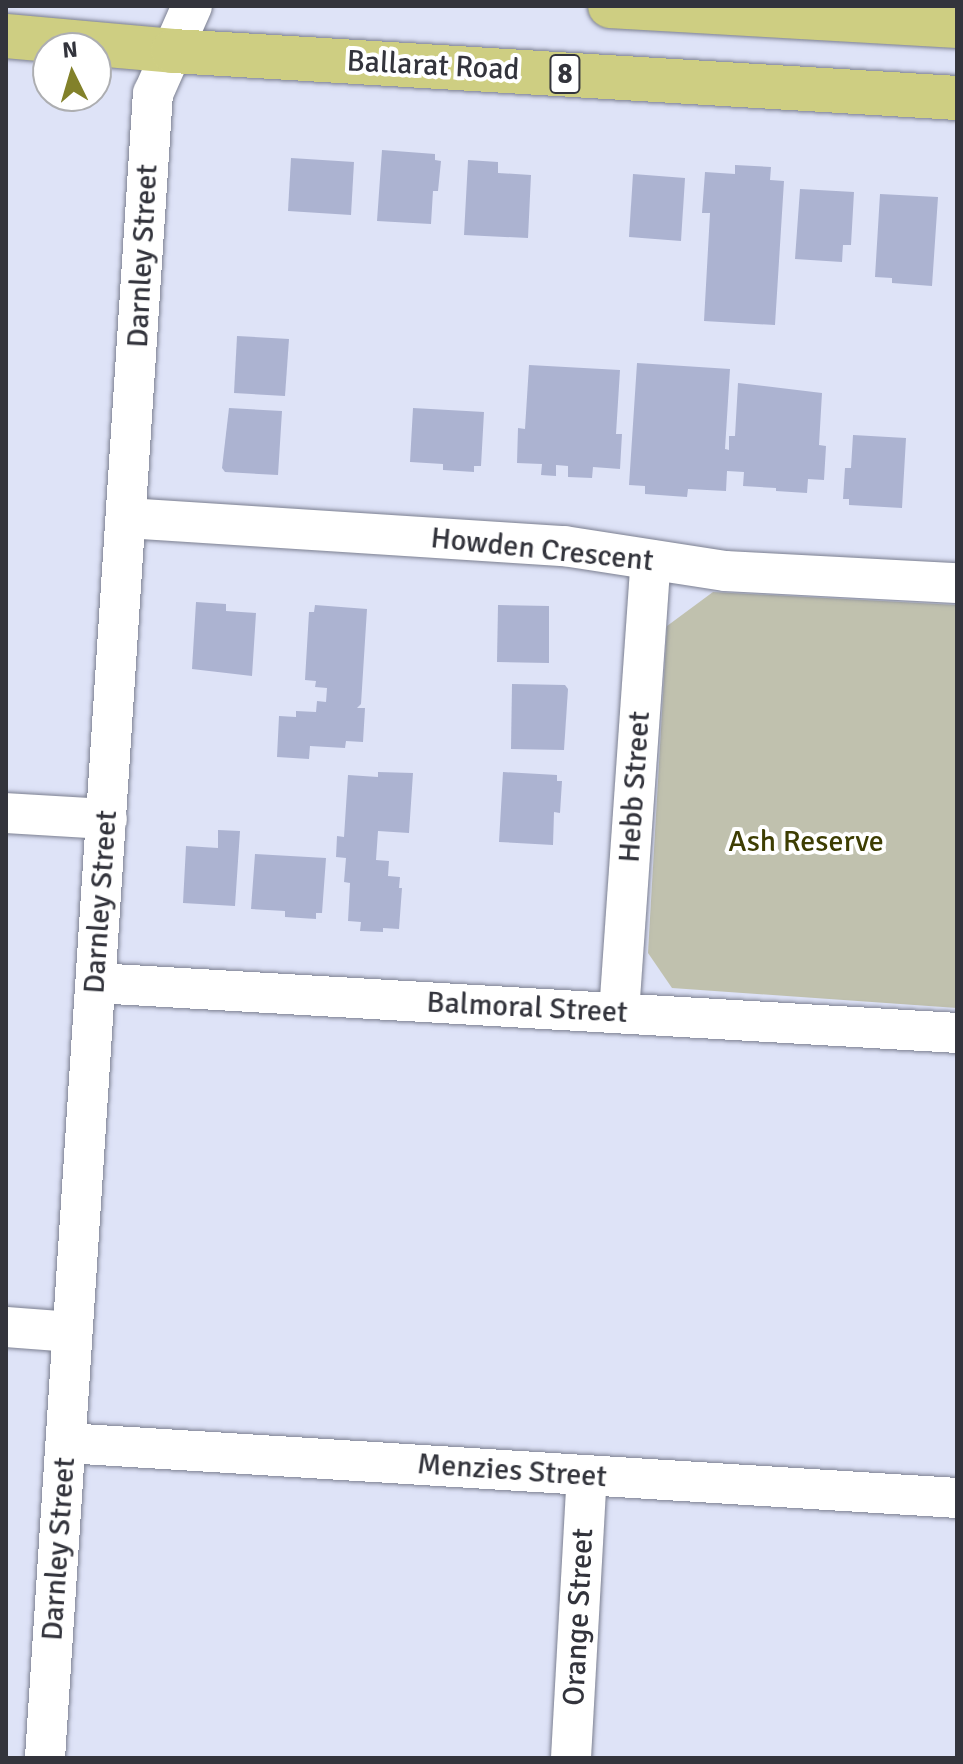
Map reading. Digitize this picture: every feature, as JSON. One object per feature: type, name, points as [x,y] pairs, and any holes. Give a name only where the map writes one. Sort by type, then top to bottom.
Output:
[{"type":"highway","points":[[610,6],[957,26]]},
{"type":"highway","name":"Ballarat Road","points":[[6,36],[173,51],[957,98]]},
{"type":"street","name":"Darnley Street","points":[[45,1758],[153,94],[192,6]]},
{"type":"street","name":"Howden Crescent","points":[[127,518],[564,546],[725,571],[957,583]]},
{"type":"street","name":"Hebb Street","points":[[619,1013],[651,560]]},
{"type":"street","points":[[6,813],[107,819]]},
{"type":"street","name":"Balmoral Street","points":[[96,983],[957,1033]]},
{"type":"street","points":[[6,1327],[72,1332]]},
{"type":"street","name":"Menzies Street","points":[[66,1443],[957,1498]]},
{"type":"street","name":"Orange Street","points":[[571,1758],[587,1476]]},
{"type":"green space","name":"Ash Reserve","points":[[713,592],[957,605],[957,1008],[672,988],[648,953],[667,626]]},
{"type":"building","points":[[382,150],[435,154],[435,160],[441,161],[438,191],[433,191],[431,224],[377,221]]},
{"type":"building","points":[[291,158],[354,162],[351,215],[288,211]]},
{"type":"building","points":[[468,160],[498,162],[498,173],[531,175],[528,238],[464,235]]},
{"type":"building","points":[[735,165],[771,167],[770,180],[784,181],[775,325],[704,321],[710,213],[702,213],[705,172],[735,174]]},
{"type":"building","points":[[633,174],[685,178],[681,241],[629,237]]},
{"type":"building","points":[[800,189],[854,192],[851,245],[843,245],[842,262],[795,259]]},
{"type":"building","points":[[880,194],[938,197],[932,286],[892,283],[892,278],[875,277]]},
{"type":"building","points":[[237,336],[289,339],[285,396],[234,393]]},
{"type":"building","points":[[637,363],[730,369],[725,449],[729,450],[729,436],[735,436],[738,383],[822,393],[819,445],[826,446],[824,480],[808,479],[807,493],[776,491],[776,488],[743,486],[744,472],[727,471],[726,491],[688,489],[687,497],[645,494],[645,486],[629,485]]},
{"type":"building","points":[[529,365],[620,370],[616,434],[622,434],[620,469],[593,467],[592,478],[568,477],[568,466],[556,465],[556,476],[541,475],[542,464],[517,463],[518,428],[525,429]]},
{"type":"building","points":[[229,408],[282,411],[278,475],[225,472],[222,468]]},
{"type":"building","points":[[413,408],[484,412],[481,466],[474,466],[474,472],[443,470],[443,464],[410,462]]},
{"type":"building","points":[[853,435],[906,438],[902,508],[849,505],[849,499],[843,499],[845,468],[851,468]]},
{"type":"building","points":[[196,602],[226,604],[226,611],[256,613],[252,676],[192,669]]},
{"type":"building","points":[[315,605],[367,609],[361,704],[357,708],[365,708],[363,742],[346,741],[345,748],[310,746],[309,759],[277,757],[279,716],[296,717],[296,711],[316,712],[317,701],[326,702],[327,688],[315,687],[316,681],[305,680],[309,612],[314,612]]},
{"type":"building","points":[[498,605],[549,606],[549,663],[497,662]]},
{"type":"building","points":[[512,684],[565,685],[568,689],[564,750],[511,749]]},
{"type":"building","points":[[378,772],[413,773],[409,833],[378,831],[376,860],[389,861],[388,876],[400,877],[399,888],[402,888],[399,929],[383,928],[383,932],[360,931],[361,922],[348,921],[350,883],[344,882],[346,858],[336,857],[337,836],[344,837],[348,775],[378,777]]},
{"type":"building","points":[[503,772],[557,775],[557,781],[562,781],[560,813],[554,812],[553,845],[499,842]]},
{"type":"building","points":[[218,830],[240,831],[235,906],[183,903],[186,846],[218,848]]},
{"type":"building","points":[[255,854],[326,858],[322,913],[316,913],[316,919],[285,917],[285,911],[251,909]]}]
